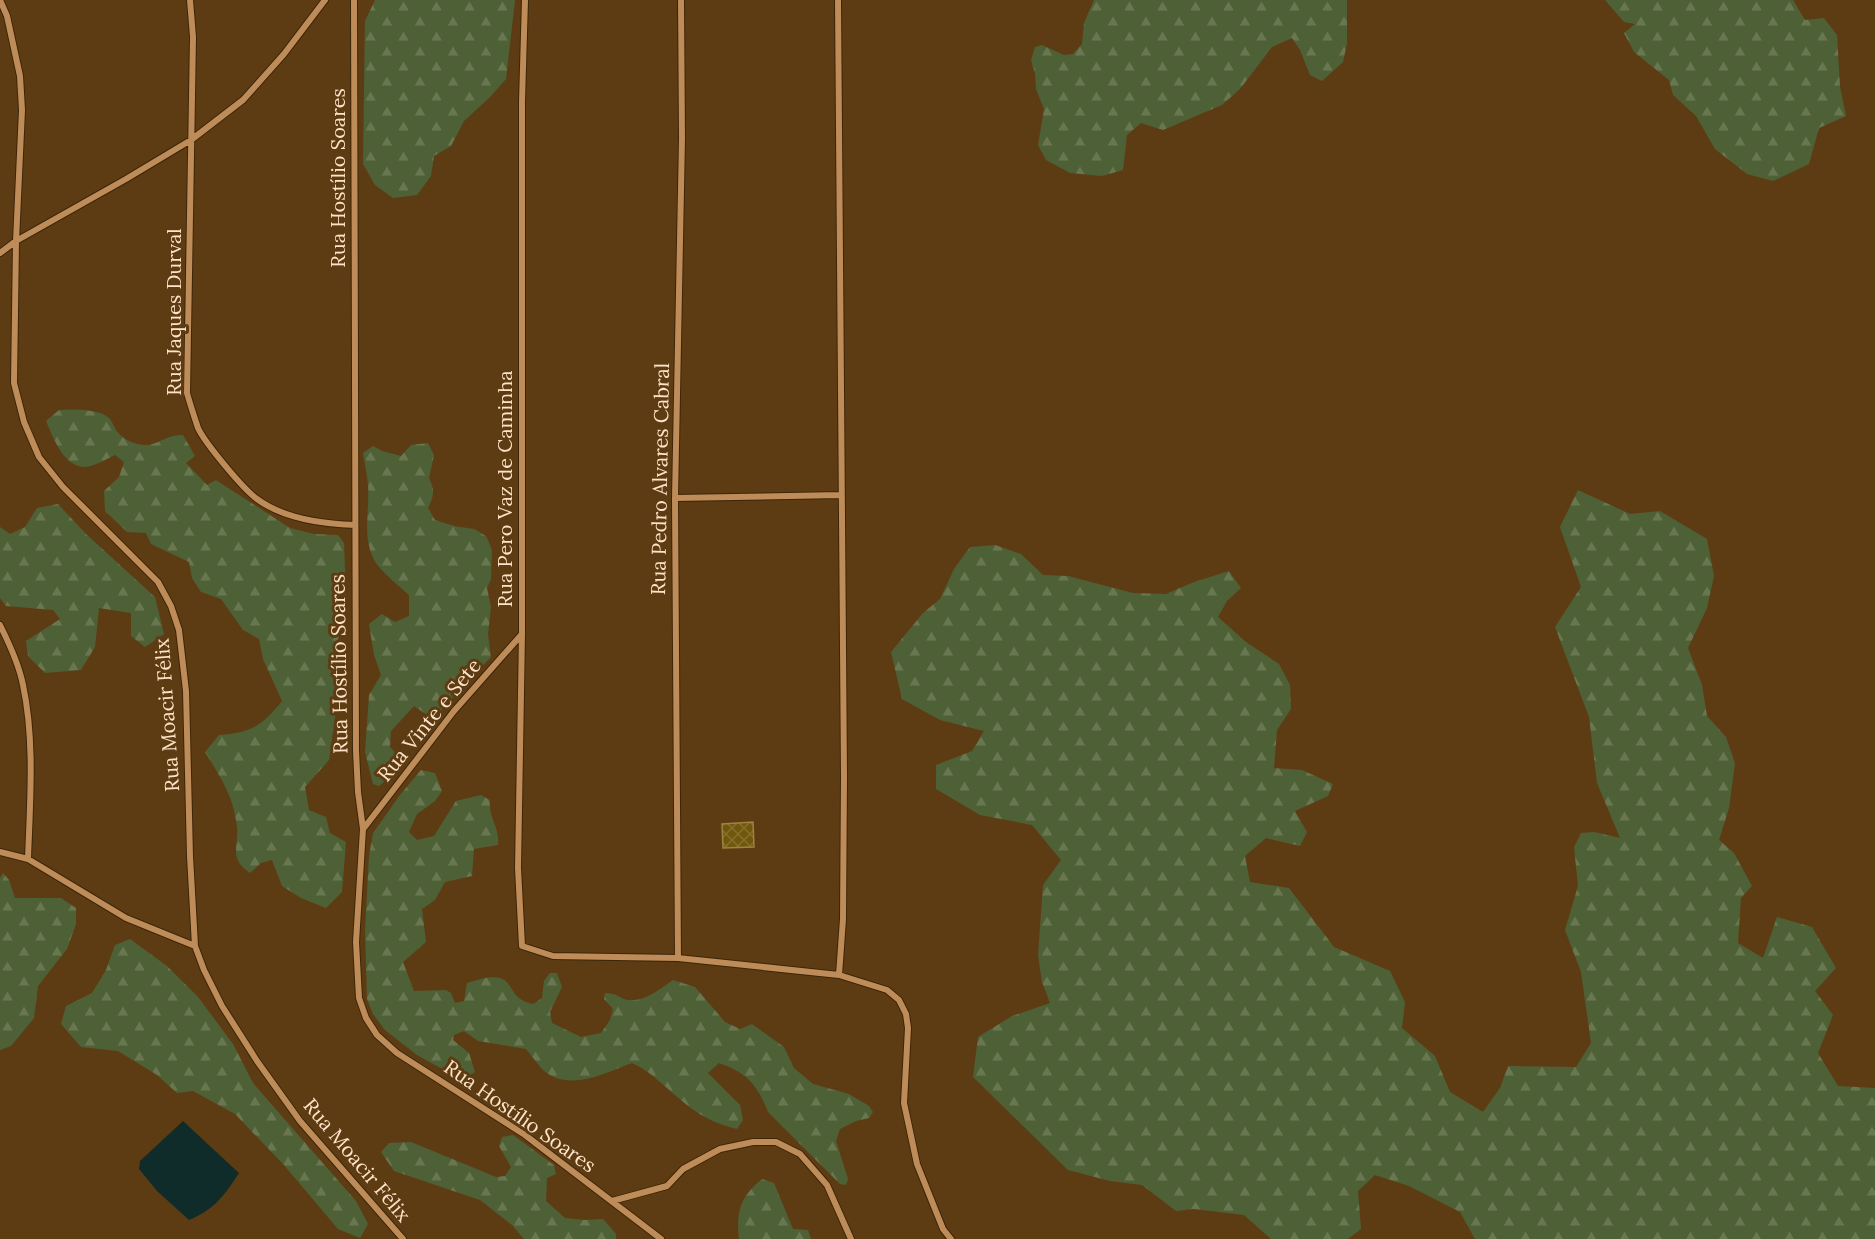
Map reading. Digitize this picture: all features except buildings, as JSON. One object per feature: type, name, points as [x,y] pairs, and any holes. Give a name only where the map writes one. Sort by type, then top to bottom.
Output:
[{"type":"street","name":"Rua Moacir Félix","points":[[0,0],[7,16],[20,76],[22,110],[16,241],[14,383],[24,422],[39,457],[63,487],[159,582],[171,606],[179,630],[186,691],[190,856],[195,946],[222,1006],[257,1061],[300,1121],[403,1239]]},
{"type":"street","name":"Rua Jaques Durval","points":[[190,0],[193,37],[186,393],[199,430],[222,462],[257,499],[281,512],[326,524],[355,525]]},
{"type":"street","points":[[0,253],[16,241],[191,140],[243,100],[284,54],[325,0]]},
{"type":"street","name":"Rua Hostílio Soares","points":[[354,0],[356,751],[363,829],[356,942],[359,998],[366,1018],[377,1035],[397,1053],[525,1135],[661,1239]]},
{"type":"street","name":"Rua Pero Vaz de Caminha","points":[[525,0],[522,101],[522,633],[518,868],[522,946],[553,956],[678,958]]},
{"type":"street","name":"Rua Pedro Alvares Cabral","points":[[678,958],[675,498],[682,138],[681,0]]},
{"type":"street","points":[[838,0],[844,777],[843,919],[839,975]]},
{"type":"street","points":[[0,23],[7,16]]},
{"type":"street","points":[[675,498],[841,495]]},
{"type":"street","points":[[0,625],[23,683],[28,717],[30,772],[28,859]]},
{"type":"street","name":"Rua Vinte e Sete","points":[[363,829],[454,711],[522,633]]},
{"type":"street","points":[[0,852],[28,859],[126,918],[195,946]]},
{"type":"street","points":[[678,958],[839,975],[887,990],[899,1000],[906,1014],[908,1028],[904,1103],[917,1164],[944,1229],[951,1239]]},
{"type":"street","points":[[612,1201],[667,1186],[683,1169],[720,1149],[753,1142],[776,1142],[800,1154],[827,1185],[851,1239]]},
{"type":"green space","points":[[375,0],[515,0],[506,79],[464,121],[451,146],[434,156],[431,176],[417,195],[393,198],[375,185],[363,164],[365,21]]},
{"type":"green space","points":[[1094,0],[1347,0],[1347,43],[1343,62],[1322,81],[1310,75],[1300,50],[1292,38],[1272,47],[1240,89],[1222,105],[1163,130],[1141,123],[1127,135],[1123,170],[1102,176],[1070,173],[1046,160],[1038,145],[1044,109],[1036,89],[1031,60],[1035,47],[1042,45],[1064,55],[1073,54],[1082,44],[1084,23]]},
{"type":"green space","points":[[1605,0],[1793,0],[1805,20],[1824,18],[1837,35],[1840,87],[1846,116],[1819,128],[1809,164],[1773,181],[1747,174],[1715,149],[1696,116],[1673,95],[1669,80],[1634,52],[1624,33],[1635,24],[1624,22]]},
{"type":"green space","points":[[59,410],[85,410],[104,415],[110,419],[121,436],[140,444],[149,445],[172,436],[183,435],[195,456],[186,463],[207,485],[216,480],[290,528],[314,534],[338,535],[344,543],[346,596],[341,632],[335,646],[339,689],[329,760],[305,787],[309,810],[326,817],[330,833],[346,842],[342,892],[326,908],[301,898],[282,886],[272,860],[261,863],[250,873],[243,868],[236,852],[237,827],[232,803],[205,752],[219,735],[255,727],[268,717],[282,701],[263,659],[259,639],[243,630],[221,599],[201,592],[192,578],[189,562],[151,544],[146,533],[127,532],[105,511],[104,491],[119,477],[124,462],[115,455],[88,467],[70,462],[60,450],[46,421]]},
{"type":"green space","points":[[428,443],[434,455],[429,478],[433,493],[428,508],[435,520],[474,529],[486,536],[492,550],[491,579],[487,588],[491,607],[488,634],[491,657],[433,719],[414,706],[391,731],[390,747],[405,763],[379,786],[373,784],[365,752],[369,695],[381,675],[374,655],[369,624],[382,614],[395,622],[409,616],[409,595],[383,572],[371,554],[367,535],[368,485],[363,453],[373,446],[401,456],[411,445]]},
{"type":"green space","points":[[1578,490],[1630,514],[1660,511],[1707,539],[1714,576],[1707,608],[1688,648],[1702,685],[1707,716],[1726,737],[1735,763],[1729,808],[1719,840],[1734,853],[1752,886],[1741,898],[1738,943],[1763,958],[1777,917],[1812,927],[1836,968],[1815,991],[1833,1015],[1818,1053],[1838,1086],[1875,1088],[1875,1239],[1475,1239],[1460,1212],[1409,1186],[1375,1175],[1358,1191],[1361,1229],[1348,1239],[1271,1239],[1244,1215],[1194,1209],[1176,1211],[1142,1185],[1110,1181],[1068,1170],[973,1077],[978,1037],[1012,1016],[1050,1003],[1042,982],[1038,955],[1043,885],[1061,860],[1032,825],[980,815],[936,789],[936,765],[972,751],[984,731],[940,720],[902,699],[891,652],[923,613],[940,599],[954,569],[970,547],[995,545],[1021,554],[1043,575],[1068,576],[1133,593],[1166,594],[1229,571],[1241,588],[1227,601],[1218,617],[1246,642],[1279,664],[1290,685],[1291,709],[1277,730],[1274,768],[1302,770],[1333,784],[1328,796],[1295,811],[1307,832],[1300,846],[1266,838],[1245,856],[1250,882],[1289,888],[1334,947],[1390,971],[1405,1002],[1402,1028],[1435,1056],[1450,1092],[1483,1112],[1500,1088],[1508,1066],[1576,1067],[1591,1043],[1581,972],[1565,930],[1578,886],[1574,847],[1581,833],[1594,832],[1620,838],[1597,783],[1589,717],[1555,627],[1581,587],[1560,527]]},
{"type":"green space","points":[[58,504],[86,534],[155,597],[164,634],[145,647],[131,636],[131,613],[99,608],[95,647],[81,670],[45,673],[28,656],[26,641],[60,619],[53,610],[6,606],[0,598],[0,527],[10,534],[25,527],[37,508]]},
{"type":"green space","points":[[421,770],[435,773],[442,791],[435,801],[417,814],[409,832],[417,840],[434,836],[456,801],[481,795],[490,800],[498,845],[474,849],[472,876],[445,882],[435,900],[422,909],[426,942],[403,962],[414,991],[446,990],[451,993],[455,1003],[464,1001],[467,983],[496,977],[504,979],[516,995],[533,1004],[542,998],[544,981],[550,973],[557,973],[562,987],[550,1012],[552,1023],[581,1037],[601,1033],[610,1020],[613,1009],[604,999],[605,993],[634,1000],[652,994],[673,980],[695,987],[725,1022],[740,1029],[752,1024],[784,1047],[794,1068],[813,1084],[849,1094],[869,1106],[873,1112],[869,1118],[856,1121],[840,1129],[836,1141],[848,1179],[846,1185],[840,1184],[768,1112],[760,1094],[750,1081],[737,1071],[719,1063],[708,1073],[740,1105],[743,1120],[737,1129],[699,1113],[642,1068],[632,1063],[586,1079],[562,1080],[551,1076],[541,1068],[526,1049],[478,1041],[464,1031],[454,1035],[453,1040],[469,1053],[475,1072],[462,1080],[417,1055],[385,1030],[373,1014],[367,999],[365,931],[369,856],[373,833]]},
{"type":"green space","points":[[3,873],[9,880],[15,898],[61,898],[76,908],[76,924],[67,949],[38,986],[34,1018],[11,1046],[0,1050],[0,878]]},
{"type":"green space","points":[[130,939],[167,966],[198,997],[233,1044],[253,1083],[356,1201],[368,1224],[360,1238],[338,1229],[283,1164],[235,1114],[193,1091],[177,1093],[157,1075],[118,1051],[81,1047],[61,1024],[66,1006],[92,993],[106,970],[115,945]]},
{"type":"green space","points":[[513,1135],[554,1165],[556,1174],[547,1178],[546,1201],[565,1218],[603,1219],[616,1234],[616,1239],[524,1239],[512,1225],[480,1200],[394,1171],[381,1152],[389,1143],[411,1142],[496,1177],[505,1176],[511,1167],[499,1146],[502,1137]]},
{"type":"green space","points":[[762,1179],[774,1183],[793,1229],[808,1230],[811,1239],[739,1239],[738,1221],[741,1206],[749,1192]]},
{"type":"water","points":[[183,1121],[239,1173],[218,1201],[189,1220],[157,1191],[139,1169],[140,1161]]}]
